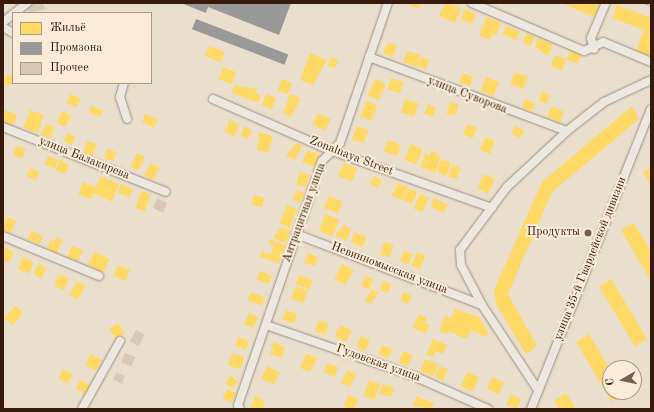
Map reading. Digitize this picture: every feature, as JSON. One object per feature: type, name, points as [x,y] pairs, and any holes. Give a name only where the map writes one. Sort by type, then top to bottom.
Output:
[{"type":"street","points":[[16,12],[27,3]]},
{"type":"street","name":"Антрацитная улица","points":[[239,407],[296,234],[322,161],[340,143],[388,3]]},
{"type":"street","points":[[472,3],[584,51],[594,49],[603,42],[651,62]]},
{"type":"street","points":[[594,49],[591,38],[606,3]]},
{"type":"street","points":[[3,22],[12,15]]},
{"type":"street","points":[[3,27],[12,32]]},
{"type":"street","name":"улица Суворова","points":[[369,57],[567,131]]},
{"type":"street","points":[[538,390],[482,305],[461,265],[460,250],[507,187],[567,131],[604,102],[651,80]]},
{"type":"street","points":[[124,84],[120,97],[127,119]]},
{"type":"street","name":"Zonalnaya Street","points":[[213,99],[332,151],[492,208]]},
{"type":"street","name":"улица 35-й Гвардейской дивизии","points":[[531,409],[651,109]]},
{"type":"street","name":"улица Балакирева","points":[[3,127],[166,192]]},
{"type":"street","name":"Невинномысская улица","points":[[296,234],[482,305]]},
{"type":"street","points":[[3,236],[99,276]]},
{"type":"street","name":"Гудовская улица","points":[[266,325],[416,377],[488,409]]},
{"type":"street","points":[[82,409],[120,341]]},
{"type":"building: Жильё","points":[[407,3],[421,3],[419,9]]},
{"type":"building: Жильё","points":[[445,3],[461,8],[455,23],[439,16]]},
{"type":"building: Жильё","points":[[561,3],[600,3],[594,17]]},
{"type":"building: Жильё","points":[[617,5],[651,18],[650,59],[635,54],[644,30],[612,18]]},
{"type":"building: Жильё","points":[[465,9],[476,14],[471,24],[461,19]]},
{"type":"building: Жильё","points":[[487,17],[501,23],[496,35],[492,34],[489,40],[479,35]]},
{"type":"building: Жильё","points":[[506,26],[520,32],[516,40],[502,34]]},
{"type":"building: Жильё","points":[[527,33],[535,37],[530,46],[522,42]]},
{"type":"building: Жильё","points":[[539,38],[553,44],[548,56],[535,47]]},
{"type":"building: Жильё","points":[[388,42],[397,46],[392,57],[383,53]]},
{"type":"building: Жильё","points":[[209,46],[225,52],[221,62],[205,56]]},
{"type":"building: Жильё","points":[[571,50],[582,55],[578,64],[567,59]]},
{"type":"building: Жильё","points":[[407,51],[420,55],[417,67],[403,62]]},
{"type":"building: Жильё","points":[[310,53],[327,60],[313,85],[300,80]]},
{"type":"building: Жильё","points":[[555,55],[566,59],[562,70],[551,66]]},
{"type":"building: Жильё","points":[[331,57],[338,60],[335,68],[327,65]]},
{"type":"building: Жильё","points":[[421,57],[429,60],[426,70],[417,66]]},
{"type":"building: Жильё","points":[[223,67],[236,72],[231,84],[218,79]]},
{"type":"building: Жильё","points":[[515,72],[528,77],[523,89],[510,84]]},
{"type":"building: Жильё","points":[[463,73],[473,77],[469,86],[459,82]]},
{"type":"building: Жильё","points":[[7,76],[11,76],[12,83],[9,85],[4,80]]},
{"type":"building: Жильё","points":[[486,77],[499,82],[494,96],[481,91]]},
{"type":"building: Жильё","points":[[391,78],[403,82],[400,93],[387,89]]},
{"type":"building: Жильё","points":[[282,79],[292,83],[288,94],[278,90]]},
{"type":"building: Жильё","points":[[375,79],[386,84],[379,100],[368,95]]},
{"type":"building: Жильё","points":[[234,85],[257,89],[256,93],[261,96],[258,103],[232,93]]},
{"type":"building: Жильё","points":[[542,92],[550,95],[547,104],[539,100]]},
{"type":"building: Жильё","points":[[70,94],[80,98],[76,107],[66,103]]},
{"type":"building: Жильё","points":[[266,94],[276,98],[272,109],[262,105]]},
{"type":"building: Жильё","points":[[290,94],[301,98],[291,117],[283,113]]},
{"type":"building: Жильё","points":[[405,99],[418,103],[414,116],[401,112]]},
{"type":"building: Жильё","points":[[525,99],[535,103],[532,112],[522,107]]},
{"type":"building: Жильё","points":[[366,101],[377,105],[371,121],[360,117]]},
{"type":"building: Жильё","points":[[450,102],[459,105],[455,116],[446,113]]},
{"type":"building: Жильё","points":[[428,104],[436,108],[433,117],[424,114]]},
{"type":"building: Жильё","points":[[91,106],[103,110],[101,117],[89,113]]},
{"type":"building: Жильё","points":[[552,106],[564,112],[560,122],[547,117]]},
{"type":"building: Жильё","points":[[632,106],[639,119],[552,192],[508,294],[537,346],[526,354],[496,304],[494,290],[542,182]]},
{"type":"building: Жильё","points":[[4,110],[17,115],[13,126],[3,121]]},
{"type":"building: Жильё","points":[[30,110],[44,115],[38,133],[24,128]]},
{"type":"building: Жильё","points":[[62,111],[71,115],[66,127],[57,123]]},
{"type":"building: Жильё","points":[[318,113],[331,119],[325,131],[313,125]]},
{"type":"building: Жильё","points":[[145,114],[158,119],[154,128],[142,122]]},
{"type":"building: Жильё","points":[[229,120],[239,124],[235,137],[225,132]]},
{"type":"building: Жильё","points":[[46,124],[55,127],[51,138],[41,135]]},
{"type":"building: Жильё","points":[[467,124],[477,128],[473,138],[463,134]]},
{"type":"building: Жильё","points":[[244,126],[252,130],[248,139],[241,136]]},
{"type":"building: Жильё","points":[[357,126],[368,130],[363,143],[352,139]]},
{"type":"building: Жильё","points":[[515,126],[524,130],[520,138],[511,134]]},
{"type":"building: Жильё","points":[[259,132],[273,136],[268,153],[257,150]]},
{"type":"building: Жильё","points":[[67,133],[75,136],[72,145],[64,141]]},
{"type":"building: Жильё","points":[[485,137],[495,141],[490,154],[480,150]]},
{"type":"building: Жильё","points":[[388,140],[401,145],[397,156],[384,151]]},
{"type":"building: Жильё","points":[[87,141],[97,144],[93,155],[83,152]]},
{"type":"building: Жильё","points":[[296,143],[302,145],[295,160],[286,156]]},
{"type":"building: Жильё","points":[[411,144],[423,149],[416,165],[404,160]]},
{"type":"building: Жильё","points":[[16,146],[26,149],[23,158],[13,156]]},
{"type":"building: Жильё","points":[[107,149],[117,152],[114,161],[104,159]]},
{"type":"building: Жильё","points":[[307,150],[320,155],[315,167],[302,162]]},
{"type":"building: Жильё","points":[[431,151],[438,153],[440,159],[435,173],[420,167],[425,154],[430,156]]},
{"type":"building: Жильё","points":[[137,153],[145,157],[138,170],[130,166]]},
{"type":"building: Жильё","points":[[48,156],[58,160],[55,168],[45,164]]},
{"type":"building: Жильё","points":[[60,160],[69,164],[65,174],[56,170]]},
{"type":"building: Жильё","points":[[441,160],[451,163],[446,176],[437,172]]},
{"type":"building: Жильё","points":[[151,163],[160,168],[153,180],[144,175]]},
{"type":"building: Жильё","points":[[343,163],[357,168],[352,181],[338,176]]},
{"type":"building: Жильё","points":[[452,165],[461,168],[457,179],[448,176]]},
{"type":"building: Жильё","points":[[651,167],[651,186],[643,172]]},
{"type":"building: Жильё","points":[[30,168],[39,172],[35,180],[26,176]]},
{"type":"building: Жильё","points":[[300,172],[310,175],[306,187],[296,184]]},
{"type":"building: Жильё","points":[[484,174],[495,179],[488,193],[477,189]]},
{"type":"building: Жильё","points":[[101,176],[119,184],[112,201],[93,193]]},
{"type":"building: Жильё","points":[[374,176],[382,180],[378,188],[370,184]]},
{"type":"building: Жильё","points":[[83,182],[96,187],[91,199],[78,194]]},
{"type":"building: Жильё","points":[[397,183],[407,187],[402,200],[392,196]]},
{"type":"building: Жильё","points":[[121,184],[133,189],[129,197],[118,193]]},
{"type":"building: Жильё","points":[[408,188],[417,192],[412,204],[403,200]]},
{"type":"building: Жильё","points":[[297,190],[304,193],[300,203],[293,200]]},
{"type":"building: Жильё","points":[[141,191],[151,194],[145,211],[136,208]]},
{"type":"building: Жильё","points":[[420,194],[429,198],[423,213],[413,209]]},
{"type":"building: Жильё","points":[[254,195],[265,198],[262,208],[251,205]]},
{"type":"building: Жильё","points":[[329,196],[343,202],[338,214],[324,208]]},
{"type":"building: Жильё","points":[[434,198],[448,205],[443,213],[431,207]]},
{"type":"building: Жильё","points":[[287,205],[297,209],[290,228],[280,224]]},
{"type":"building: Жильё","points":[[325,214],[339,219],[333,236],[319,231]]},
{"type":"building: Жильё","points":[[7,217],[16,221],[11,233],[3,229]]},
{"type":"building: Жильё","points":[[634,223],[651,252],[651,281],[621,230]]},
{"type":"building: Жильё","points":[[343,225],[351,228],[347,241],[335,236]]},
{"type":"building: Жильё","points":[[281,227],[291,231],[286,243],[273,238]]},
{"type":"building: Жильё","points":[[31,231],[43,236],[39,244],[27,239]]},
{"type":"building: Жильё","points":[[355,232],[367,237],[363,247],[351,242]]},
{"type":"building: Жильё","points":[[56,237],[63,240],[57,253],[47,249],[50,240],[54,242]]},
{"type":"building: Жильё","points":[[270,240],[286,245],[279,263],[260,257],[262,251],[271,254],[274,246],[269,244]]},
{"type":"building: Жильё","points":[[384,242],[394,245],[390,257],[380,254]]},
{"type":"building: Жильё","points":[[72,246],[83,250],[78,261],[67,257]]},
{"type":"building: Жильё","points":[[3,247],[14,252],[9,263],[3,260]]},
{"type":"building: Жильё","points":[[404,250],[413,255],[408,265],[400,261]]},
{"type":"building: Жильё","points":[[94,252],[110,259],[103,273],[88,266]]},
{"type":"building: Жильё","points":[[417,252],[425,255],[420,269],[412,266]]},
{"type":"building: Жильё","points":[[308,253],[318,257],[314,266],[304,262]]},
{"type":"building: Жильё","points":[[23,257],[34,262],[29,274],[18,269]]},
{"type":"building: Жильё","points":[[39,264],[47,268],[41,279],[33,273]]},
{"type":"building: Жильё","points":[[342,264],[354,270],[346,285],[334,279]]},
{"type":"building: Жильё","points":[[118,265],[130,270],[125,281],[113,276]]},
{"type":"building: Жильё","points":[[260,271],[272,276],[268,284],[256,279]]},
{"type":"building: Жильё","points":[[59,274],[69,278],[64,290],[54,286]]},
{"type":"building: Жильё","points":[[299,275],[313,280],[309,290],[296,284]]},
{"type":"building: Жильё","points":[[365,276],[373,279],[369,289],[361,286]]},
{"type":"building: Жильё","points":[[611,279],[647,339],[635,346],[599,286]]},
{"type":"building: Жильё","points":[[77,281],[86,286],[78,300],[69,295]]},
{"type":"building: Жильё","points":[[383,281],[392,284],[388,293],[380,291]]},
{"type":"building: Жильё","points":[[296,286],[308,291],[303,303],[291,298]]},
{"type":"building: Жильё","points":[[371,290],[379,292],[371,304],[365,302]]},
{"type":"building: Жильё","points":[[251,292],[265,297],[262,306],[248,300]]},
{"type":"building: Жильё","points":[[404,292],[412,296],[408,304],[400,300]]},
{"type":"building: Жильё","points":[[15,306],[23,313],[13,325],[5,318]]},
{"type":"building: Жильё","points":[[455,309],[479,317],[489,334],[484,337],[471,330],[466,339],[448,331],[447,334],[439,331],[445,316],[451,318]]},
{"type":"building: Жильё","points":[[286,310],[297,314],[294,324],[283,319]]},
{"type":"building: Жильё","points":[[249,313],[258,317],[253,328],[244,324]]},
{"type":"building: Жильё","points":[[419,314],[427,318],[425,323],[430,325],[426,334],[413,328]]},
{"type":"building: Жильё","points":[[319,320],[329,324],[325,335],[315,331]]},
{"type":"building: Жильё","points":[[118,323],[125,333],[116,339],[109,329]]},
{"type":"building: Жильё","points":[[340,325],[352,330],[347,342],[335,337]]},
{"type":"building: Жильё","points":[[589,334],[605,360],[602,360],[602,385],[576,342]]},
{"type":"building: Жильё","points":[[361,336],[370,340],[365,351],[356,347]]},
{"type":"building: Жильё","points":[[238,337],[249,341],[246,350],[235,345]]},
{"type":"building: Жильё","points":[[433,339],[447,345],[443,354],[436,351],[433,357],[426,355]]},
{"type":"building: Жильё","points":[[274,342],[285,347],[282,358],[270,354]]},
{"type":"building: Жильё","points":[[382,345],[392,349],[388,358],[378,354]]},
{"type":"building: Жильё","points":[[403,351],[413,355],[408,366],[399,363]]},
{"type":"building: Жильё","points":[[232,353],[244,357],[240,369],[228,365]]},
{"type":"building: Жильё","points":[[90,354],[102,360],[96,371],[86,366]]},
{"type":"building: Жильё","points":[[306,354],[318,358],[310,372],[300,368]]},
{"type":"building: Жильё","points":[[425,359],[438,364],[433,376],[420,371]]},
{"type":"building: Жильё","points":[[327,363],[338,367],[335,377],[324,372]]},
{"type":"building: Жильё","points":[[267,366],[280,372],[274,385],[261,379]]},
{"type":"building: Жильё","points":[[439,366],[448,369],[443,381],[435,377]]},
{"type":"building: Жильё","points":[[63,369],[73,374],[68,384],[58,379]]},
{"type":"building: Жильё","points":[[347,370],[356,374],[350,387],[341,383]]},
{"type":"building: Жильё","points":[[467,372],[479,377],[473,392],[461,387]]},
{"type":"building: Жильё","points":[[230,376],[238,381],[233,388],[225,384]]},
{"type":"building: Жильё","points":[[492,377],[504,382],[499,394],[487,389]]},
{"type":"building: Жильё","points":[[80,380],[91,385],[85,394],[76,389]]},
{"type":"building: Жильё","points":[[369,380],[380,384],[374,400],[363,396]]},
{"type":"building: Жильё","points":[[383,384],[394,388],[391,398],[380,393]]},
{"type":"building: Жильё","points":[[227,389],[236,393],[232,403],[223,399]]},
{"type":"building: Жильё","points":[[566,393],[576,409],[559,409],[554,401]]},
{"type":"building: Жильё","points":[[511,394],[521,399],[517,409],[506,405]]},
{"type":"building: Жильё","points":[[348,395],[358,399],[354,409],[344,406]]},
{"type":"building: Жильё","points":[[255,396],[265,401],[262,409],[251,408]]},
{"type":"building: Жильё","points":[[416,396],[434,403],[431,409],[413,406]]},
{"type":"building: Промзона","points":[[181,3],[291,3],[279,35],[208,7],[206,13]]},
{"type":"building: Промзона","points":[[196,19],[288,54],[284,65],[192,29]]},
{"type":"building: Прочее","points":[[34,3],[42,3],[46,9],[30,12],[27,7]]},
{"type":"building: Прочее","points":[[157,198],[167,203],[163,213],[153,208]]},
{"type":"building: Прочее","points":[[136,330],[145,335],[138,346],[130,341]]},
{"type":"building: Прочее","points":[[125,353],[135,357],[131,366],[121,362]]},
{"type":"building: Прочее","points":[[116,372],[125,376],[122,384],[113,379]]},
{"type":"tram line","points":[[644,3],[651,6]]},
{"type":"place","name":"Продукты","points":[[588,233]]}]
